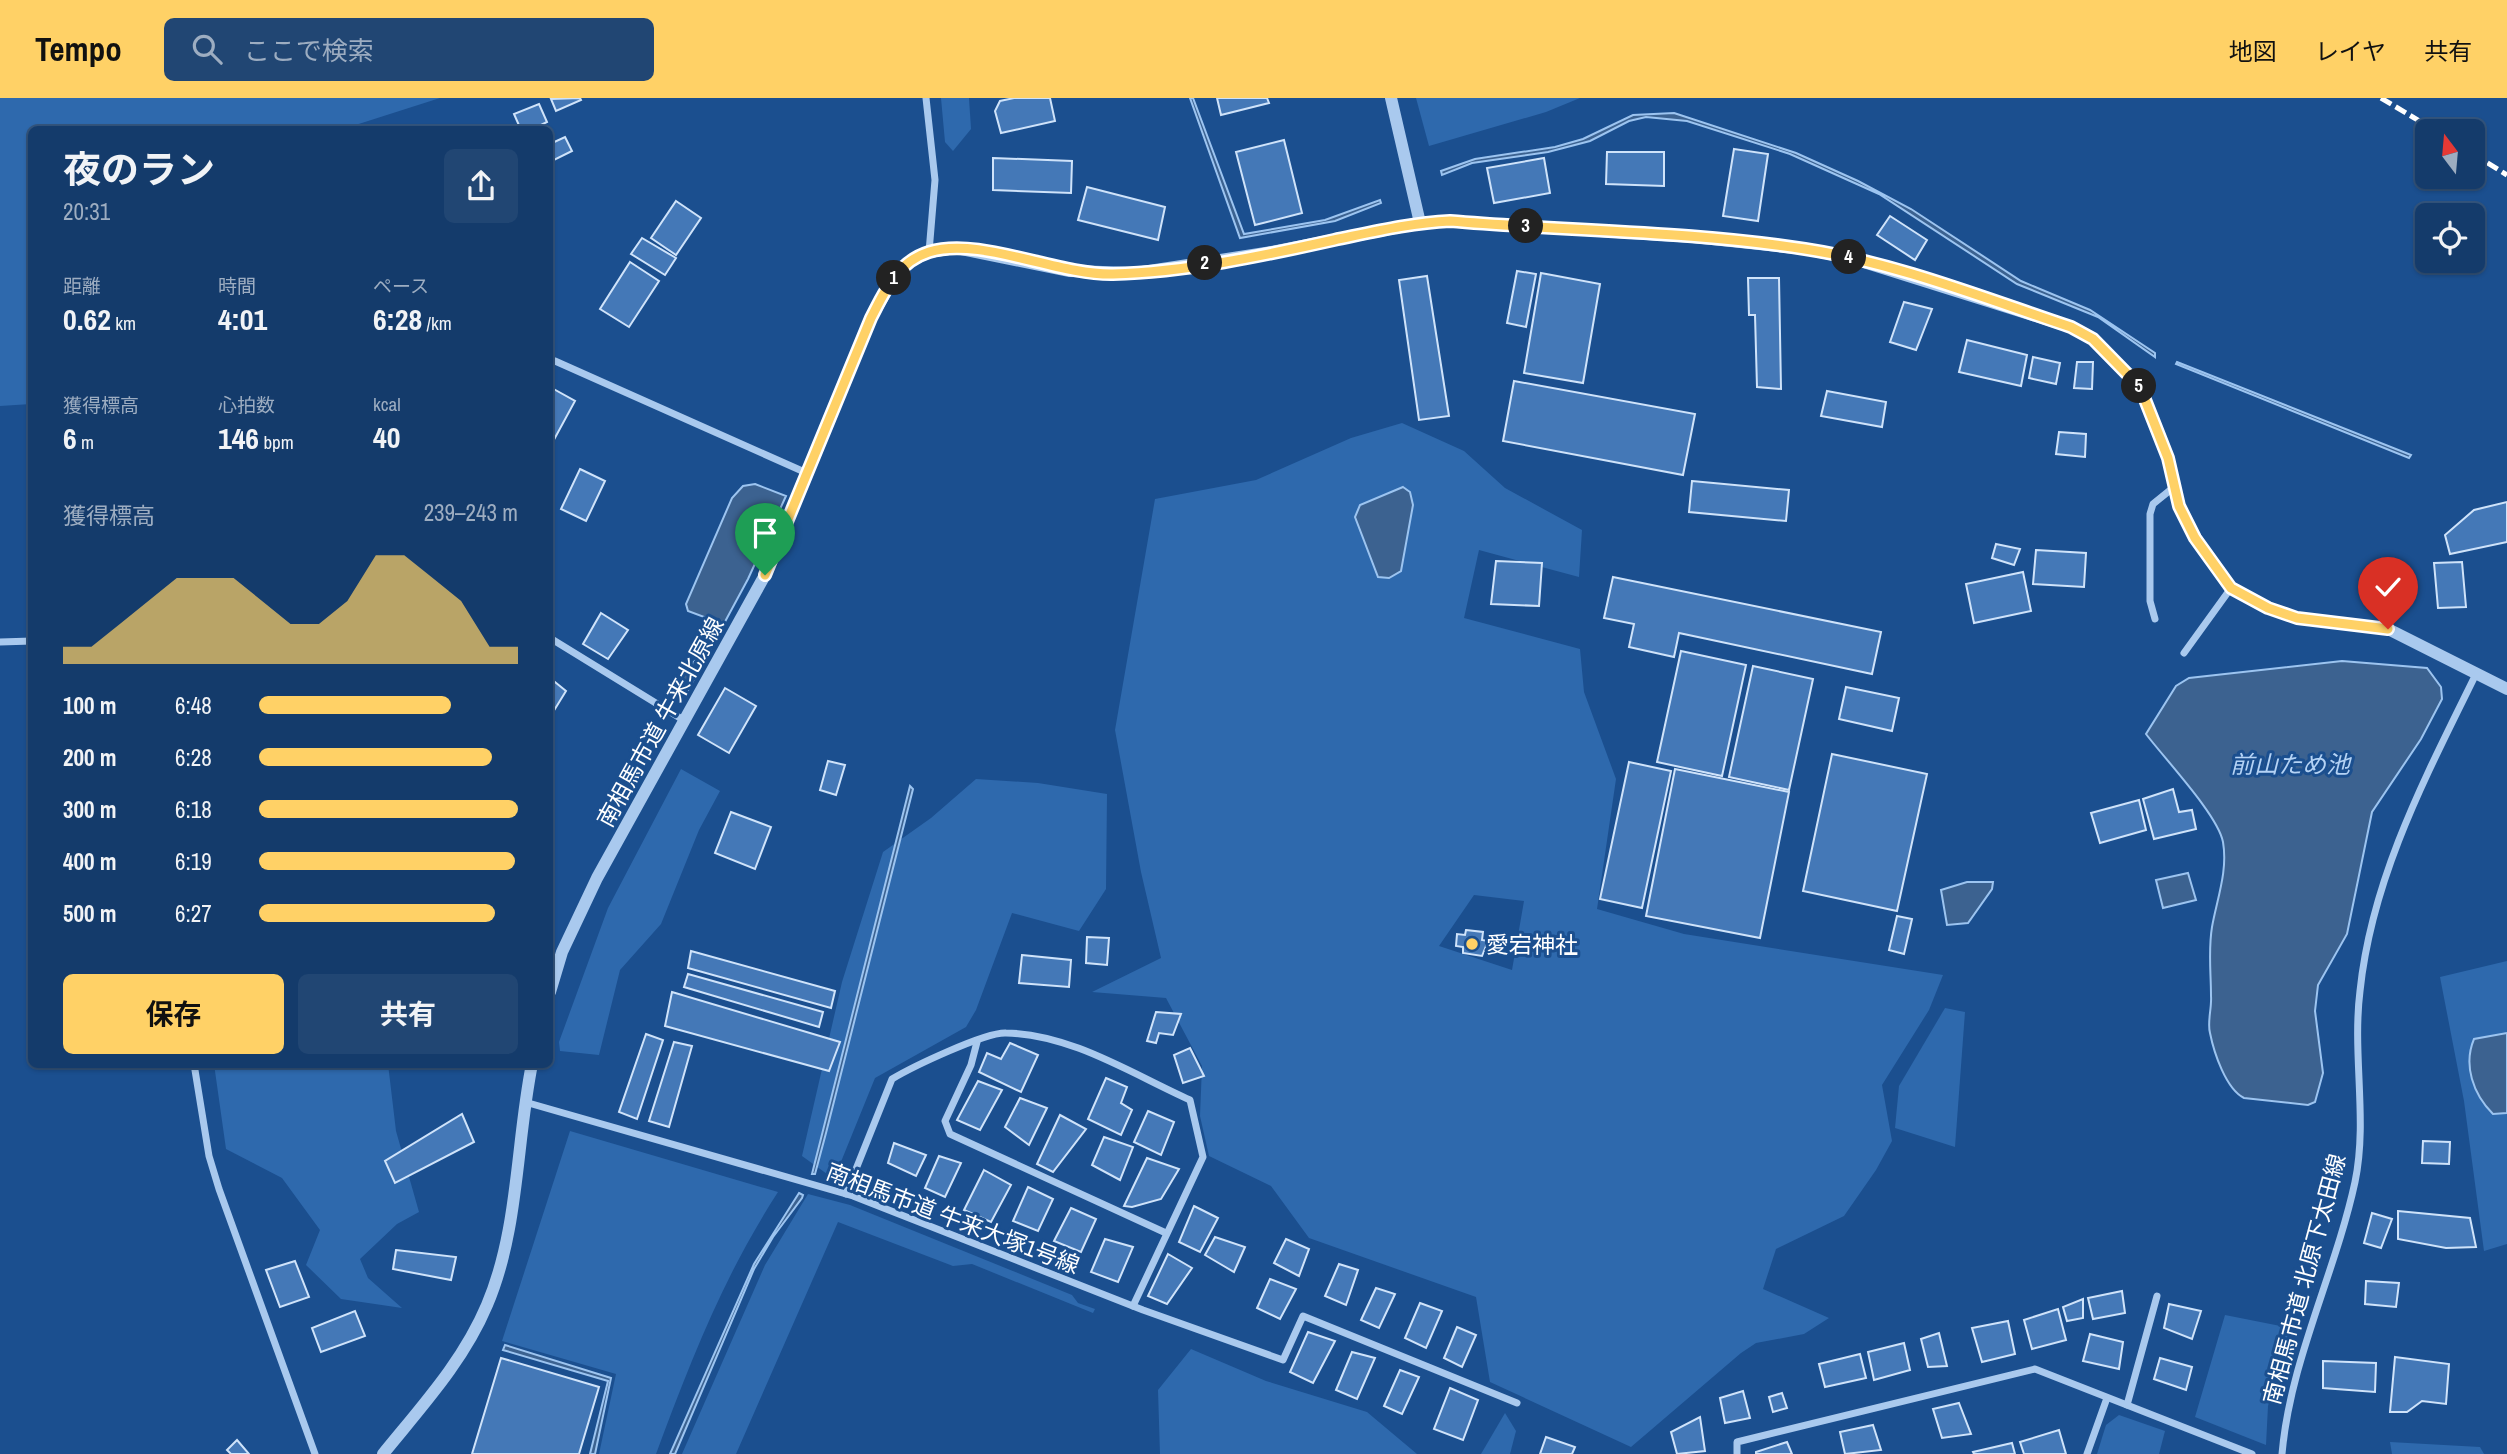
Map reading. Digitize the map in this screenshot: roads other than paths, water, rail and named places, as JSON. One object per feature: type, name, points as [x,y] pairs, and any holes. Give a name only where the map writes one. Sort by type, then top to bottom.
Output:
[{"type":"street","points":[[926,98],[935,180],[929,252]]},
{"type":"street","points":[[1391,98],[1420,223]]},
{"type":"street","name":"南相馬市道 牛来北原線","points":[[553,982],[562,952],[597,878],[755,596],[887,286],[914,259],[929,252],[965,248],[1070,271],[1136,272],[1272,252],[1420,223],[1450,221],[1693,237],[1805,249],[1851,258],[2071,327],[2093,339],[2140,387],[2152,413],[2179,506],[2195,538],[2231,588]]},
{"type":"street","points":[[555,361],[809,474]]},
{"type":"street","points":[[2155,618],[2150,601],[2150,514],[2153,503],[2174,487]]},
{"type":"street","points":[[2184,653],[2231,588],[2268,608],[2297,618],[2388,629],[2507,689]]},
{"type":"street","points":[[553,640],[685,721]]},
{"type":"street","points":[[0,642],[28,641]]},
{"type":"street","name":"南相馬市道 北原下太田線","points":[[2282,1454],[2292,1397],[2358,1163],[2357,1013],[2374,913],[2401,832],[2476,674]]},
{"type":"street","points":[[846,1194],[892,1079],[1003,1032],[1062,1041],[1190,1101],[1203,1157],[1133,1306]]},
{"type":"street","points":[[977,1042],[971,1065],[945,1121],[950,1134],[1166,1233]]},
{"type":"street","points":[[195,1068],[209,1156],[219,1189],[315,1454]]},
{"type":"street","points":[[383,1454],[451,1369],[488,1304],[507,1239],[531,1068]]},
{"type":"street","name":"南相馬市道 牛来大塚1号線","points":[[525,1102],[846,1194],[1133,1306],[1283,1360],[1303,1316],[1517,1403]]},
{"type":"street","points":[[2127,1405],[2157,1296]]},
{"type":"street","points":[[1737,1454],[1737,1442],[2035,1369],[2252,1454]]},
{"type":"street","points":[[2087,1454],[2107,1398]]},
{"type":"water","points":[[1190,98],[1193,98],[1244,234],[1325,220],[1380,200],[1381,203],[1335,221],[1240,238]]},
{"type":"water","points":[[1674,113],[1796,153],[1858,181],[1911,209],[2021,281],[2090,310],[2155,353],[2155,357],[2098,317],[2017,284],[1879,194],[1790,154],[1687,121],[1646,117],[1629,121],[1590,141],[1548,152],[1472,163],[1442,175],[1441,171],[1475,159],[1555,147],[1583,139],[1633,115]]},
{"type":"water","points":[[2177,362],[2411,455],[2409,458],[2176,364]]},
{"type":"water","points":[[755,484],[786,496],[748,579],[685,696],[679,693],[681,673],[703,654],[707,627],[715,621],[688,611],[686,604],[732,498],[743,486]]},
{"type":"water","points":[[1403,487],[1410,492],[1413,505],[1401,571],[1389,578],[1378,577],[1355,517],[1360,505]]},
{"type":"water","name":"前山ため池","points":[[2342,661],[2427,668],[2441,687],[2442,699],[2421,739],[2372,812],[2347,934],[2318,985],[2315,1011],[2323,1073],[2315,1102],[2308,1105],[2244,1098],[2226,1079],[2209,1029],[2210,945],[2223,874],[2223,842],[2201,802],[2146,734],[2176,686],[2189,678]]},
{"type":"water","points":[[910,786],[913,789],[826,1133],[815,1174],[812,1174]]},
{"type":"water","points":[[2188,873],[2196,900],[2163,908],[2156,880]]},
{"type":"water","points":[[1967,882],[1993,882],[1992,889],[1968,923],[1947,925],[1941,890]]},
{"type":"water","points":[[2507,1033],[2507,1113],[2493,1114],[2475,1088],[2470,1069],[2471,1049],[2474,1039]]},
{"type":"water","points":[[799,1193],[803,1195],[802,1198],[773,1237],[754,1269],[675,1454],[670,1454],[754,1264]]},
{"type":"water","points":[[505,1345],[611,1378],[595,1454],[590,1454],[608,1381],[503,1350]]},
{"type":"railway","points":[[2381,98],[2416,119]]},
{"type":"railway","points":[[2485,161],[2507,175]]},
{"type":"place","name":"愛宕神社","points":[[1472,944]]}]
